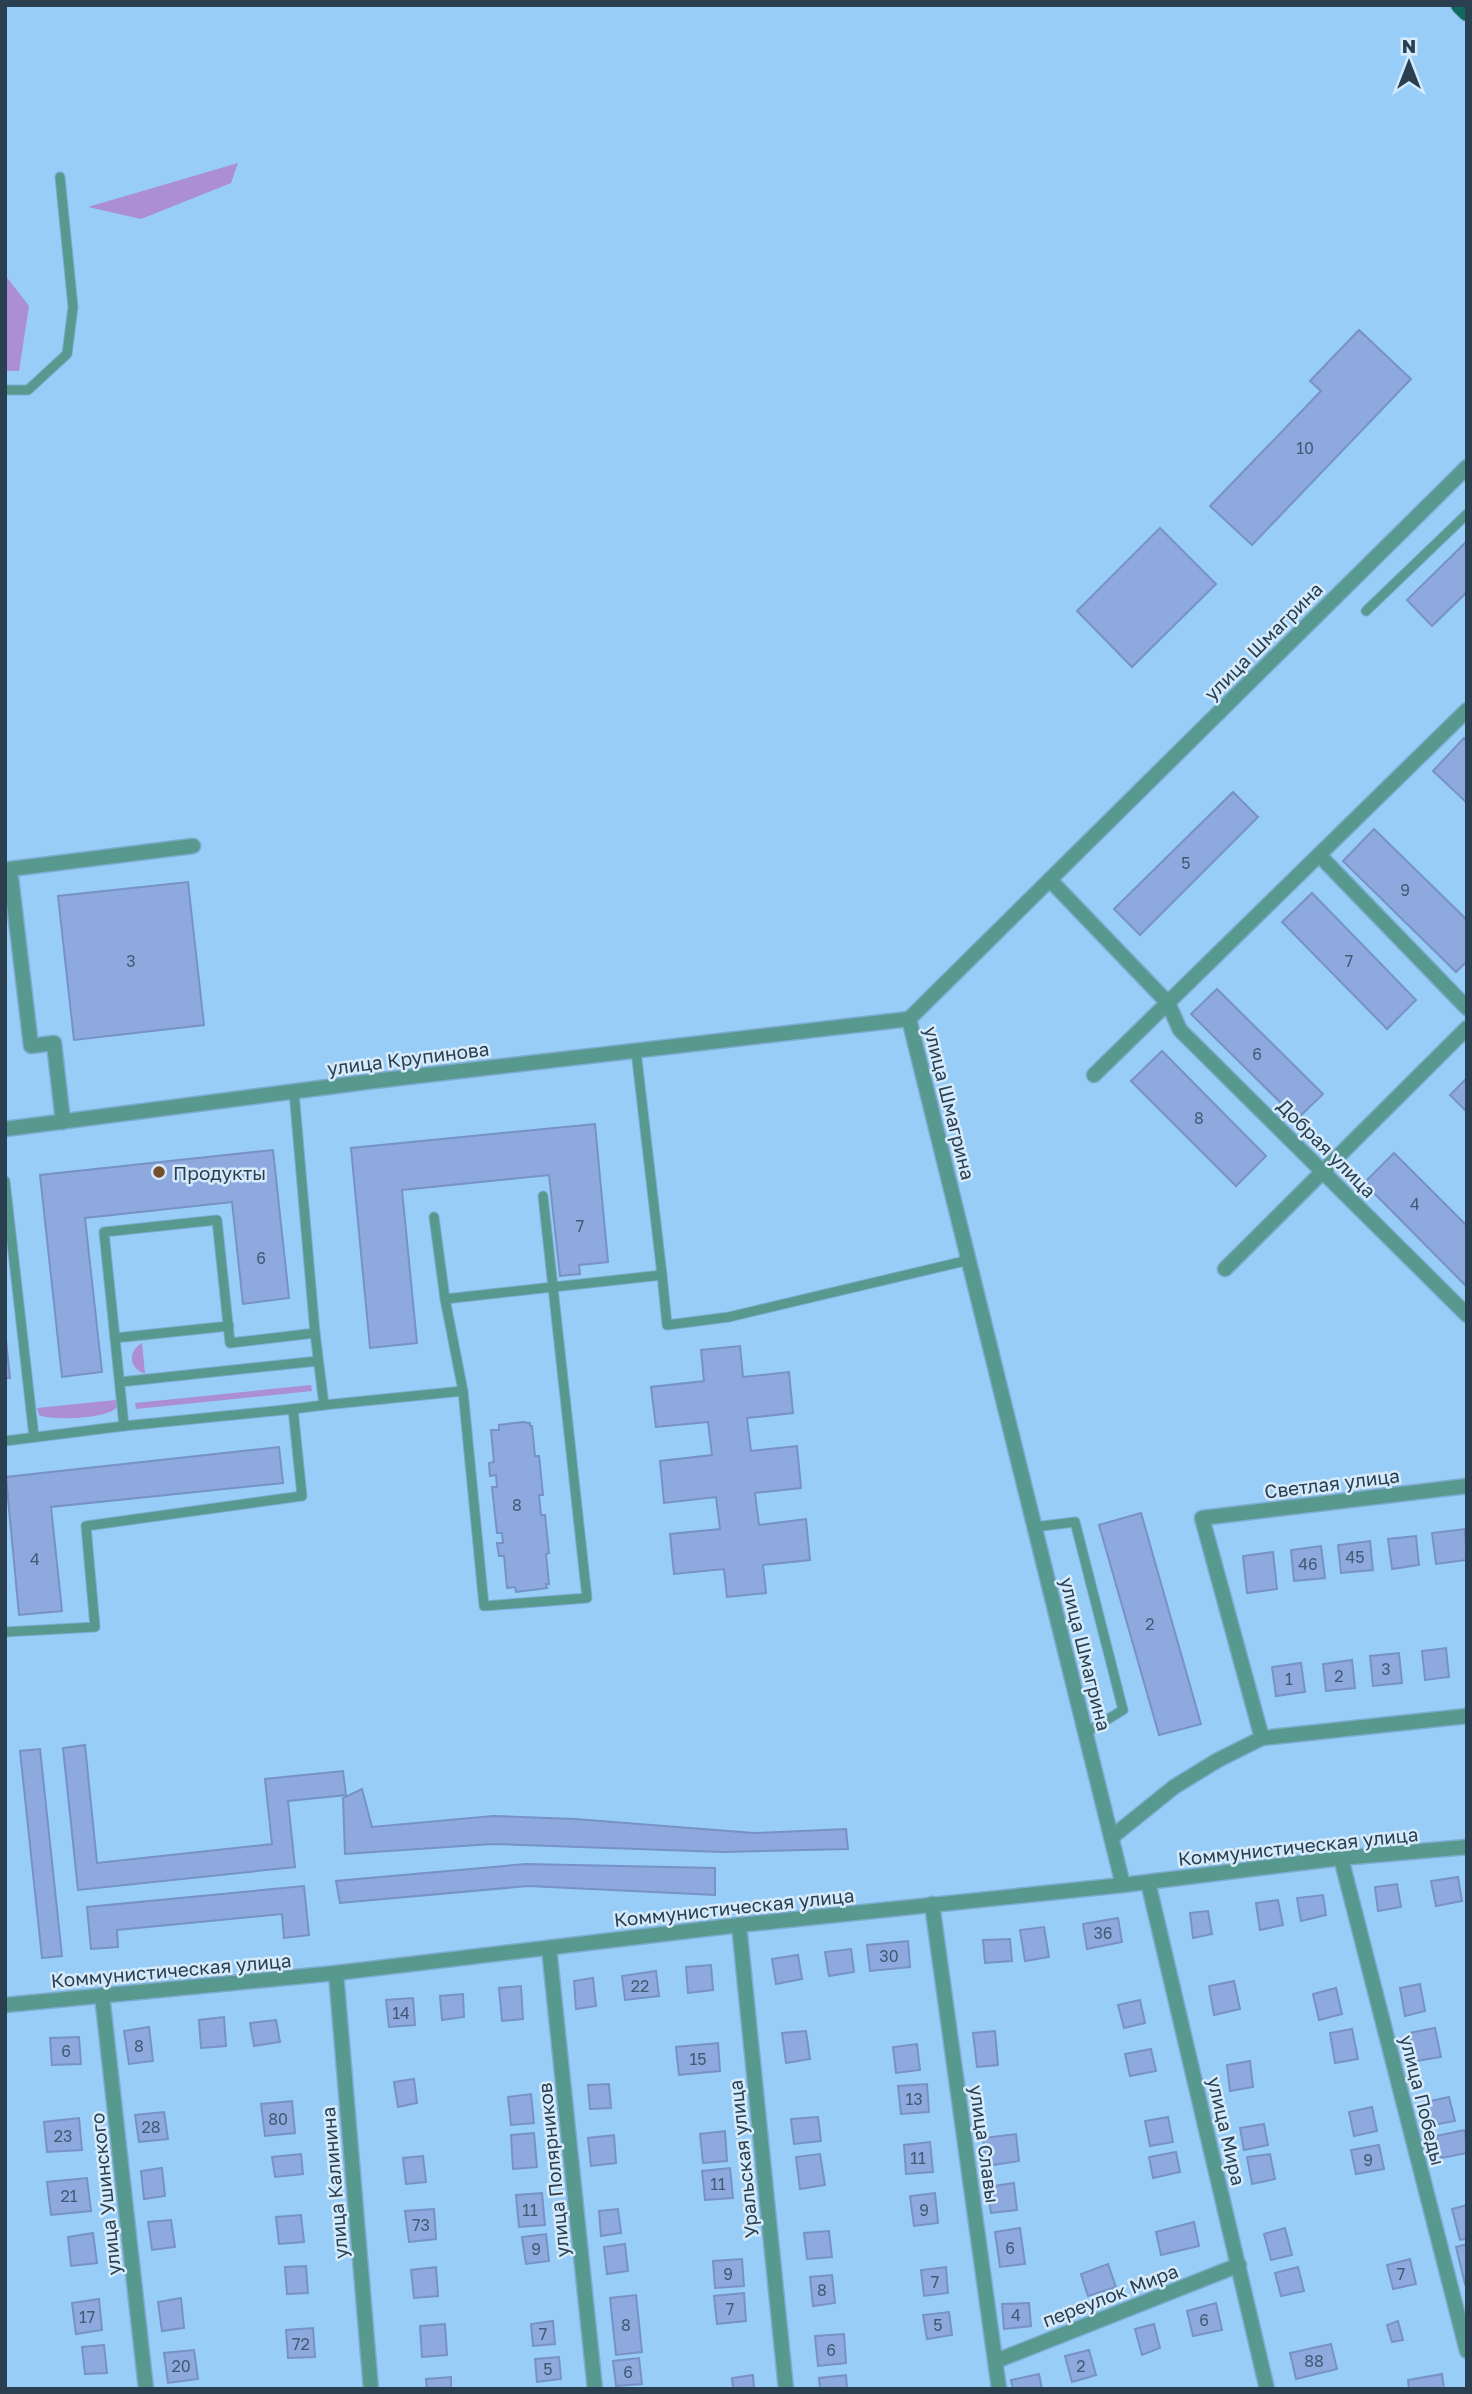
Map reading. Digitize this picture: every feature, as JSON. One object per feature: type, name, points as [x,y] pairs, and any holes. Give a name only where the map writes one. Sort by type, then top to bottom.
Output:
[{"type":"main road","points":[[1460,5],[1467,12]]},
{"type":"street","name":"улица Шмагрина","points":[[1123,1885],[909,1019],[1467,467]]},
{"type":"street","points":[[1094,1075],[1467,710]]},
{"type":"street","points":[[63,1122],[54,1043],[31,1046],[10,869],[193,846]]},
{"type":"street","points":[[1319,856],[1467,1008]]},
{"type":"street","name":"Добрая улица","points":[[1049,880],[1168,1003],[1180,1030],[1467,1315]]},
{"type":"street","name":"улица Крупинова","points":[[5,1129],[909,1019]]},
{"type":"street","points":[[1225,1269],[1467,1028]]},
{"type":"street","name":"Светлая улица","points":[[1262,1738],[1202,1518],[1467,1486]]},
{"type":"street","points":[[1112,1837],[1174,1787],[1262,1738],[1467,1716]]},
{"type":"street","name":"Коммунистическая улица","points":[[5,2005],[336,1973],[738,1925],[1123,1885],[1341,1858],[1467,1847]]},
{"type":"street","name":"улица Победы","points":[[1341,1858],[1467,2351]]},
{"type":"street","name":"улица Мира","points":[[1148,1882],[1267,2389]]},
{"type":"street","name":"улица Славы","points":[[932,1905],[999,2389]]},
{"type":"street","name":"Уральская улица","points":[[738,1925],[786,2389]]},
{"type":"street","name":"улица Полярников","points":[[549,1948],[595,2389]]},
{"type":"street","name":"улица Калинина","points":[[336,1973],[372,2389]]},
{"type":"street","name":"улица Ушинского","points":[[102,1995],[146,2389]]},
{"type":"street","name":"переулок Мира","points":[[996,2361],[1239,2265]]},
{"type":"lane","points":[[5,390],[28,390],[67,354],[73,307],[60,177]]},
{"type":"lane","points":[[1366,611],[1467,514]]},
{"type":"lane","points":[[635,1051],[667,1325],[729,1317],[969,1260]]},
{"type":"lane","points":[[294,1092],[324,1405]]},
{"type":"lane","points":[[5,1181],[34,1437]]},
{"type":"lane","points":[[434,1217],[445,1299],[463,1391],[484,1606],[587,1598],[543,1196]]},
{"type":"lane","points":[[124,1426],[104,1232],[217,1220],[230,1343],[315,1333]]},
{"type":"lane","points":[[445,1299],[662,1275]]},
{"type":"lane","points":[[115,1338],[229,1325]]},
{"type":"lane","points":[[120,1382],[318,1361]]},
{"type":"lane","points":[[5,1441],[463,1391]]},
{"type":"lane","points":[[5,1632],[96,1627],[86,1526],[302,1496],[293,1409]]},
{"type":"lane","points":[[1034,1527],[1075,1522],[1123,1710],[1086,1734]]},
{"type":"shaded area","points":[[238,163],[231,183],[141,219],[88,207]]},
{"type":"shaded area","points":[[5,275],[29,306],[19,371],[5,371]]},
{"type":"shaded area","points":[[142,1343],[145,1374],[135,1368],[132,1359],[134,1350]]},
{"type":"shaded area","points":[[311,1385],[312,1391],[136,1409],[135,1403]]},
{"type":"shaded area","points":[[116,1400],[117,1407],[112,1411],[79,1418],[46,1417],[39,1415],[37,1408]]},
{"type":"building","points":[[1359,330],[1411,379],[1252,545],[1210,506],[1321,391],[1310,381]]},
{"type":"building","points":[[1160,528],[1216,584],[1132,667],[1077,611]]},
{"type":"building","points":[[1467,541],[1467,592],[1432,626],[1407,600]]},
{"type":"building","points":[[1464,738],[1467,742],[1467,803],[1433,771]]},
{"type":"building","points":[[1233,792],[1258,817],[1140,935],[1114,909]]},
{"type":"building","points":[[1374,829],[1467,920],[1467,961],[1456,972],[1343,861]]},
{"type":"building","points":[[188,882],[204,1025],[74,1040],[58,896]]},
{"type":"building","points":[[1312,893],[1416,1000],[1387,1029],[1282,922]]},
{"type":"building","points":[[1217,989],[1323,1094],[1297,1119],[1191,1014]]},
{"type":"building","points":[[1162,1051],[1266,1156],[1236,1186],[1131,1081]]},
{"type":"building","points":[[1467,1078],[1467,1112],[1450,1095]]},
{"type":"building","points":[[595,1124],[608,1262],[579,1265],[580,1274],[560,1276],[549,1175],[402,1190],[417,1343],[370,1348],[351,1148]]},
{"type":"building","points":[[273,1150],[289,1298],[243,1304],[232,1202],[85,1218],[102,1372],[62,1377],[40,1175]]},
{"type":"building","points":[[1394,1153],[1467,1226],[1467,1287],[1364,1183]]},
{"type":"building","points":[[5,1331],[10,1378],[5,1378]]},
{"type":"building","points":[[740,1346],[743,1377],[789,1372],[793,1413],[747,1418],[751,1451],[797,1446],[801,1488],[755,1493],[759,1525],[806,1519],[810,1560],[763,1565],[766,1593],[727,1597],[724,1569],[674,1574],[670,1534],[720,1529],[716,1497],[664,1503],[660,1461],[712,1455],[708,1422],[656,1427],[651,1387],[704,1381],[701,1350]]},
{"type":"building","points":[[523,1422],[532,1426],[535,1456],[539,1456],[543,1495],[539,1495],[541,1515],[545,1515],[549,1584],[546,1584],[547,1588],[516,1592],[515,1587],[507,1588],[504,1556],[499,1556],[497,1543],[503,1543],[502,1533],[497,1533],[492,1487],[497,1487],[496,1475],[490,1476],[489,1463],[494,1462],[491,1430],[499,1430],[499,1425]]},
{"type":"building","points":[[279,1447],[283,1483],[51,1507],[62,1611],[19,1615],[6,1477]]},
{"type":"building","points":[[1141,1513],[1201,1724],[1159,1735],[1099,1525]]},
{"type":"building","points":[[1465,1529],[1467,1560],[1436,1564],[1432,1533]]},
{"type":"building","points":[[1416,1536],[1419,1565],[1392,1569],[1388,1539]]},
{"type":"building","points":[[1370,1541],[1373,1570],[1341,1573],[1338,1545]]},
{"type":"building","points":[[1321,1546],[1325,1578],[1294,1581],[1291,1550]]},
{"type":"building","points":[[1273,1552],[1277,1589],[1247,1593],[1243,1556]]},
{"type":"building","points":[[1446,1648],[1449,1677],[1425,1680],[1422,1651]]},
{"type":"building","points":[[1399,1653],[1402,1683],[1373,1686],[1370,1656]]},
{"type":"building","points":[[1352,1660],[1355,1688],[1326,1691],[1323,1664]]},
{"type":"building","points":[[1301,1663],[1305,1692],[1276,1696],[1272,1667]]},
{"type":"building","points":[[85,1745],[97,1863],[272,1844],[265,1779],[343,1771],[346,1795],[288,1801],[295,1867],[78,1890],[63,1748]]},
{"type":"building","points":[[40,1749],[62,1956],[42,1958],[20,1751]]},
{"type":"building","points":[[362,1789],[372,1827],[493,1816],[575,1819],[754,1833],[846,1829],[848,1849],[723,1852],[492,1844],[345,1854],[343,1798]]},
{"type":"building","points":[[526,1864],[715,1868],[715,1895],[528,1886],[340,1903],[336,1881]]},
{"type":"building","points":[[1458,1877],[1462,1901],[1436,1906],[1431,1881]]},
{"type":"building","points":[[1397,1884],[1401,1907],[1378,1911],[1375,1887]]},
{"type":"building","points":[[304,1886],[309,1935],[284,1938],[282,1914],[117,1930],[118,1947],[91,1949],[87,1907]]},
{"type":"building","points":[[1323,1895],[1326,1915],[1301,1921],[1297,1898]]},
{"type":"building","points":[[1278,1900],[1283,1925],[1260,1930],[1256,1903]]},
{"type":"building","points":[[1208,1911],[1212,1934],[1193,1938],[1190,1913]]},
{"type":"building","points":[[1118,1918],[1122,1942],[1087,1949],[1083,1924]]},
{"type":"building","points":[[1044,1927],[1049,1957],[1025,1961],[1020,1930]]},
{"type":"building","points":[[1010,1939],[1012,1961],[985,1963],[983,1940]]},
{"type":"building","points":[[908,1941],[910,1967],[870,1971],[867,1945]]},
{"type":"building","points":[[851,1949],[854,1972],[829,1976],[825,1952]]},
{"type":"building","points":[[798,1955],[802,1979],[776,1984],[772,1959]]},
{"type":"building","points":[[711,1965],[713,1990],[688,1993],[686,1967]]},
{"type":"building","points":[[656,1971],[659,1996],[625,2000],[622,1976]]},
{"type":"building","points":[[593,1978],[596,2006],[576,2009],[574,1981]]},
{"type":"building","points":[[1234,1981],[1240,2009],[1214,2015],[1209,1986]]},
{"type":"building","points":[[1420,1984],[1425,2011],[1405,2016],[1400,1988]]},
{"type":"building","points":[[521,1986],[523,2019],[502,2021],[499,1988]]},
{"type":"building","points":[[1336,1988],[1342,2014],[1319,2020],[1313,1994]]},
{"type":"building","points":[[463,1994],[464,2017],[442,2020],[440,1996]]},
{"type":"building","points":[[413,1998],[415,2025],[389,2027],[386,2000]]},
{"type":"building","points":[[1140,2000],[1145,2023],[1124,2028],[1118,2005]]},
{"type":"building","points":[[224,2017],[226,2046],[201,2048],[199,2020]]},
{"type":"building","points":[[276,2020],[280,2042],[254,2046],[250,2023]]},
{"type":"building","points":[[149,2027],[153,2061],[129,2064],[124,2031]]},
{"type":"building","points":[[1435,2028],[1441,2057],[1416,2061],[1409,2033]]},
{"type":"building","points":[[1352,2029],[1358,2059],[1335,2063],[1330,2033]]},
{"type":"building","points":[[806,2031],[810,2059],[786,2063],[782,2033]]},
{"type":"building","points":[[995,2031],[998,2065],[977,2067],[973,2033]]},
{"type":"building","points":[[79,2037],[81,2064],[52,2065],[50,2038]]},
{"type":"building","points":[[718,2043],[720,2071],[679,2075],[676,2047]]},
{"type":"building","points":[[917,2044],[920,2070],[896,2073],[893,2047]]},
{"type":"building","points":[[1151,2049],[1156,2071],[1130,2076],[1125,2054]]},
{"type":"building","points":[[1250,2061],[1253,2087],[1230,2091],[1227,2065]]},
{"type":"building","points":[[414,2079],[417,2103],[398,2107],[394,2082]]},
{"type":"building","points":[[609,2084],[611,2108],[590,2109],[588,2085]]},
{"type":"building","points":[[927,2084],[929,2112],[901,2114],[898,2086]]},
{"type":"building","points":[[531,2094],[534,2123],[511,2125],[508,2097]]},
{"type":"building","points":[[1449,2097],[1455,2121],[1432,2125],[1426,2102]]},
{"type":"building","points":[[292,2101],[295,2133],[265,2136],[261,2104]]},
{"type":"building","points":[[1372,2107],[1377,2131],[1354,2136],[1349,2112]]},
{"type":"building","points":[[164,2112],[168,2139],[139,2142],[135,2115]]},
{"type":"building","points":[[818,2117],[821,2141],[794,2144],[791,2119]]},
{"type":"building","points":[[1168,2117],[1173,2142],[1150,2146],[1145,2121]]},
{"type":"building","points":[[79,2118],[82,2150],[47,2152],[44,2122]]},
{"type":"building","points":[[1264,2124],[1268,2145],[1244,2150],[1240,2128]]},
{"type":"building","points":[[1465,2130],[1467,2153],[1441,2158],[1436,2136]]},
{"type":"building","points":[[725,2131],[727,2161],[703,2163],[700,2134]]},
{"type":"building","points":[[534,2133],[537,2167],[513,2169],[511,2135]]},
{"type":"building","points":[[1016,2134],[1019,2161],[986,2166],[983,2138]]},
{"type":"building","points":[[614,2135],[616,2163],[591,2166],[588,2138]]},
{"type":"building","points":[[930,2142],[933,2172],[906,2174],[904,2145]]},
{"type":"building","points":[[1379,2145],[1384,2169],[1356,2174],[1351,2150]]},
{"type":"building","points":[[1176,2152],[1180,2172],[1153,2178],[1149,2157]]},
{"type":"building","points":[[301,2154],[303,2174],[275,2177],[272,2157]]},
{"type":"building","points":[[820,2154],[825,2185],[800,2189],[796,2157]]},
{"type":"building","points":[[1270,2154],[1275,2179],[1252,2184],[1247,2157]]},
{"type":"building","points":[[423,2156],[426,2182],[406,2184],[403,2158]]},
{"type":"building","points":[[162,2168],[165,2196],[144,2199],[141,2171]]},
{"type":"building","points":[[730,2168],[733,2198],[705,2200],[702,2171]]},
{"type":"building","points":[[87,2178],[91,2211],[51,2215],[47,2182]]},
{"type":"building","points":[[1014,2183],[1017,2210],[991,2213],[987,2187]]},
{"type":"building","points":[[542,2193],[545,2225],[519,2227],[516,2195]]},
{"type":"building","points":[[935,2193],[938,2223],[914,2226],[910,2196]]},
{"type":"building","points":[[1467,2205],[1467,2239],[1460,2240],[1452,2209]]},
{"type":"building","points":[[434,2209],[436,2239],[409,2242],[405,2211]]},
{"type":"building","points":[[618,2209],[621,2233],[601,2236],[599,2211]]},
{"type":"building","points":[[301,2215],[304,2242],[279,2244],[276,2217]]},
{"type":"building","points":[[171,2220],[175,2247],[152,2250],[148,2222]]},
{"type":"building","points":[[1194,2222],[1199,2246],[1161,2255],[1156,2232]]},
{"type":"building","points":[[1020,2228],[1025,2264],[1000,2267],[995,2232]]},
{"type":"building","points":[[1285,2228],[1292,2255],[1271,2260],[1264,2234]]},
{"type":"building","points":[[829,2231],[832,2257],[807,2259],[804,2233]]},
{"type":"building","points":[[93,2233],[97,2263],[71,2266],[68,2237]]},
{"type":"building","points":[[546,2234],[549,2261],[526,2264],[522,2237]]},
{"type":"building","points":[[625,2244],[628,2271],[607,2274],[604,2247]]},
{"type":"building","points":[[1467,2244],[1467,2283],[1465,2284],[1456,2247]]},
{"type":"building","points":[[742,2259],[744,2286],[715,2288],[713,2261]]},
{"type":"building","points":[[1410,2259],[1416,2284],[1393,2289],[1387,2265]]},
{"type":"building","points":[[1108,2264],[1116,2287],[1088,2296],[1081,2274]]},
{"type":"building","points":[[306,2266],[308,2293],[287,2294],[285,2267]]},
{"type":"building","points":[[436,2267],[438,2296],[414,2298],[411,2270]]},
{"type":"building","points":[[946,2267],[948,2293],[924,2296],[921,2270]]},
{"type":"building","points":[[1298,2267],[1304,2291],[1281,2296],[1275,2273]]},
{"type":"building","points":[[832,2275],[835,2303],[813,2306],[810,2277]]},
{"type":"building","points":[[744,2293],[746,2321],[717,2324],[714,2296]]},
{"type":"building","points":[[636,2295],[642,2352],[616,2355],[610,2298]]},
{"type":"building","points":[[181,2298],[184,2328],[162,2331],[158,2302]]},
{"type":"building","points":[[99,2299],[102,2330],[76,2334],[72,2303]]},
{"type":"building","points":[[1029,2303],[1031,2326],[1004,2329],[1002,2304]]},
{"type":"building","points":[[1216,2303],[1222,2330],[1193,2336],[1187,2311]]},
{"type":"building","points":[[949,2312],[952,2335],[927,2339],[923,2315]]},
{"type":"building","points":[[553,2321],[555,2344],[533,2346],[531,2324]]},
{"type":"building","points":[[1398,2321],[1403,2340],[1392,2342],[1387,2325]]},
{"type":"building","points":[[445,2324],[447,2355],[422,2357],[420,2326]]},
{"type":"building","points":[[1154,2324],[1160,2348],[1142,2355],[1135,2329]]},
{"type":"building","points":[[313,2328],[315,2357],[288,2358],[286,2330]]},
{"type":"building","points":[[844,2334],[846,2363],[818,2366],[815,2336]]},
{"type":"building","points":[[1331,2344],[1337,2369],[1296,2379],[1290,2353]]},
{"type":"building","points":[[104,2345],[107,2373],[85,2374],[82,2347]]},
{"type":"building","points":[[194,2350],[198,2379],[168,2383],[164,2353]]},
{"type":"building","points":[[1089,2350],[1096,2375],[1072,2382],[1065,2356]]},
{"type":"building","points":[[559,2357],[561,2379],[537,2382],[535,2359]]},
{"type":"building","points":[[639,2358],[642,2384],[616,2386],[613,2361]]},
{"type":"building","points":[[1039,2374],[1042,2389],[1013,2389],[1011,2380]]},
{"type":"building","points":[[1442,2374],[1444,2389],[1409,2389],[1408,2380]]},
{"type":"building","points":[[753,2375],[754,2389],[733,2389],[732,2378]]},
{"type":"building","points":[[846,2375],[847,2389],[820,2389],[819,2378]]},
{"type":"building","points":[[451,2377],[451,2389],[427,2389],[426,2379]]},
{"type":"place","name":"Продукты","points":[[159,1172]]}]
